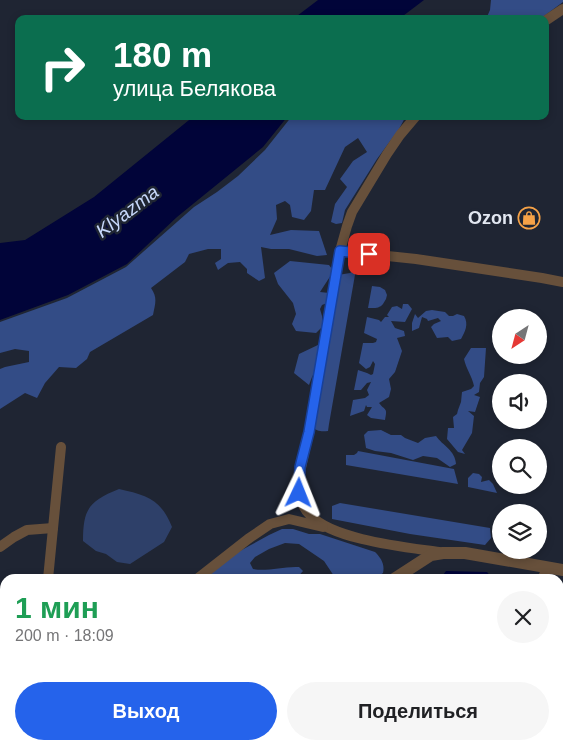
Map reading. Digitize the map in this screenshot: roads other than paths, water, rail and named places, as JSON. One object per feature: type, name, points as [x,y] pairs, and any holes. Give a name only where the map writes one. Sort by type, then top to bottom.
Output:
[{"type":"street","points":[[549,18],[563,9]]},
{"type":"street","points":[[331,529],[316,520],[305,508],[300,500],[299,485],[300,467],[309,432],[340,251],[352,212],[387,154],[413,120]]},
{"type":"street","points":[[340,251],[416,259],[563,282]]},
{"type":"street","points":[[48,574],[61,447]]},
{"type":"street","points":[[203,574],[248,538],[270,524],[290,519],[392,545],[443,553],[465,554],[563,570]]},
{"type":"street","points":[[0,548],[27,530],[53,528]]},
{"type":"street","points":[[402,574],[431,555],[443,553]]},
{"type":"street","points":[[544,574],[548,567]]},
{"type":"water","points":[[318,0],[424,0],[404,15],[298,15]]},
{"type":"water","name":"Klyazma","points":[[189,120],[285,120],[263,147],[177,217],[127,264],[68,295],[0,320],[0,243],[25,240],[94,197]]},
{"type":"water","points":[[446,571],[487,572],[489,574],[444,574]]},
{"type":"place","name":"Ozon","points":[[529,218]]}]
